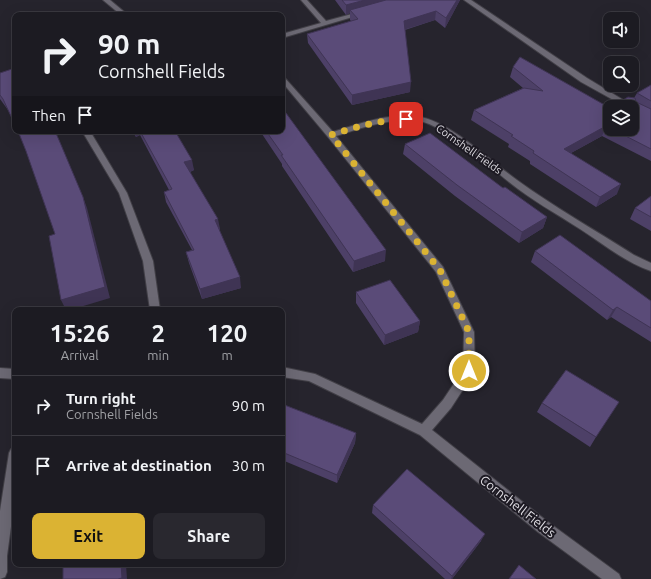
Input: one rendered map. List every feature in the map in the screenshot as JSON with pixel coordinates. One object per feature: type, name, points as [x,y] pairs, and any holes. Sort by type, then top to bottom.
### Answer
[{"type":"street","points":[[106,0],[121,12]]},
{"type":"street","points":[[304,0],[325,24]]},
{"type":"street","points":[[467,0],[584,80],[618,100]]},
{"type":"street","points":[[285,35],[371,11]]},
{"type":"street","points":[[285,81],[331,135],[440,270],[469,332],[469,371],[448,404],[424,431]]},
{"type":"street","name":"Cornshell Fields","points":[[331,135],[356,127],[393,119],[420,118],[437,125],[474,150],[514,182],[631,257],[651,267]]},
{"type":"street","points":[[88,134],[123,192],[148,261],[155,307]]},
{"type":"street","points":[[0,373],[12,374]]},
{"type":"street","name":"Cornshell Fields","points":[[285,373],[311,377],[424,431],[544,527],[614,579]]},
{"type":"street","points":[[0,572],[0,556],[12,474]]},
{"type":"building","points":[[342,0],[365,0],[346,5]]},
{"type":"building","points":[[386,0],[457,0],[446,18],[436,11],[404,21],[411,82],[352,95],[307,34],[358,19],[350,10]]},
{"type":"building","points":[[520,57],[603,104],[603,128],[564,149],[621,184],[600,197],[533,153],[534,151],[511,136],[513,135],[474,110],[524,88],[543,91],[513,67]]},
{"type":"building","points":[[12,69],[12,118],[0,95],[0,73]]},
{"type":"building","points":[[651,85],[651,101],[637,93]]},
{"type":"building","points":[[628,97],[635,98],[636,100],[623,100]]},
{"type":"building","points":[[639,103],[651,109],[651,149],[626,136],[639,136]]},
{"type":"building","points":[[285,112],[386,250],[354,261],[281,155],[283,155],[268,134],[285,134]]},
{"type":"building","points":[[430,133],[503,188],[505,187],[547,217],[522,232],[457,185],[405,144]]},
{"type":"building","points":[[19,134],[56,134],[83,197],[105,287],[61,300],[49,236],[55,234]]},
{"type":"building","points":[[142,134],[177,134],[192,160],[184,162],[218,219],[215,220],[240,277],[200,289],[186,252],[194,250],[164,192],[172,189]]},
{"type":"building","points":[[651,196],[651,217],[635,208]]},
{"type":"building","points":[[560,235],[651,301],[651,328],[617,307],[613,310],[535,251]]},
{"type":"building","points":[[390,280],[420,321],[385,335],[356,292]]},
{"type":"building","points":[[566,370],[619,402],[596,437],[542,403]]},
{"type":"building","points":[[285,405],[356,433],[337,475],[285,453]]},
{"type":"building","points":[[407,469],[485,534],[452,576],[373,505]]},
{"type":"building","points":[[519,565],[536,579],[509,579]]},
{"type":"building","points":[[63,567],[121,567],[122,578],[118,579],[63,579]]},
{"type":"route","points":[[406,119],[393,119],[356,127],[331,135],[440,270],[469,332],[469,371]]}]
